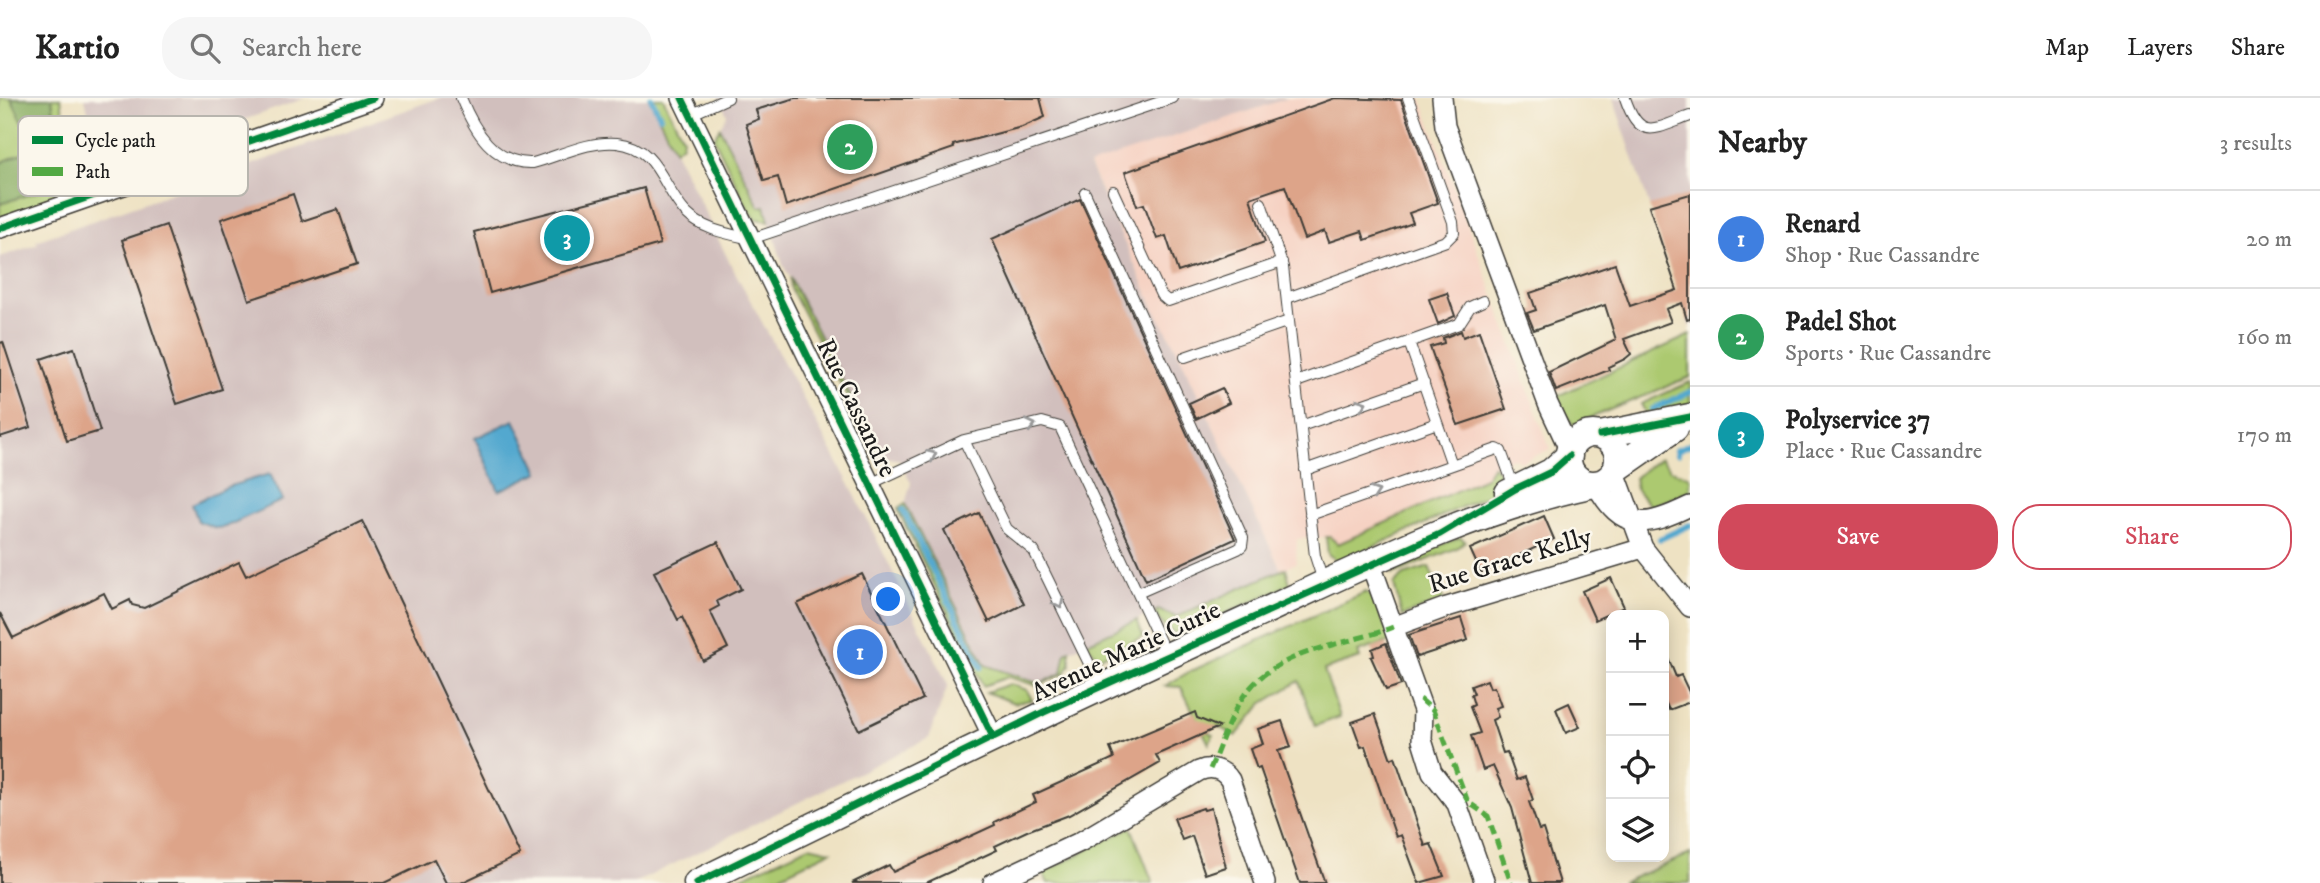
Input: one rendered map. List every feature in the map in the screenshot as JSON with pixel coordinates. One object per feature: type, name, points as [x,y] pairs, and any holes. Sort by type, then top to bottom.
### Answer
[{"type":"main road","name":"Avenue Marie Curie","points":[[1440,534],[1515,489],[1551,472],[1575,442],[1690,418]]},
{"type":"main road","name":"Avenue Marie Curie","points":[[697,883],[1100,686],[1325,585],[1520,501],[1605,477],[1635,453],[1690,418]]},
{"type":"main road","points":[[1610,441],[1617,451],[1605,477],[1577,478],[1570,468],[1575,442],[1610,441]]},
{"type":"street","points":[[248,142],[373,98]]},
{"type":"street","points":[[1442,98],[1445,126],[1575,442]]},
{"type":"street","name":"Rue Cassandre","points":[[686,107],[993,737]]},
{"type":"street","points":[[0,228],[94,196]]},
{"type":"street","points":[[1605,477],[1634,523],[1643,548],[1690,607]]},
{"type":"street","points":[[1634,523],[1654,522],[1690,506]]},
{"type":"street","name":"Rue Grace Kelly","points":[[1393,627],[1447,607],[1643,548]]},
{"type":"street","points":[[1371,565],[1423,710],[1422,740],[1432,772],[1457,804],[1485,883]]},
{"type":"street","points":[[993,883],[1080,842],[1199,771],[1210,769],[1221,771],[1230,780],[1265,883]]},
{"type":"lane","points":[[461,98],[484,142],[505,158],[523,164],[599,144],[629,146],[655,163],[687,214],[714,229],[751,239],[1172,98]]},
{"type":"lane","points":[[686,107],[728,98]]},
{"type":"lane","points":[[1287,298],[1446,241],[1454,233],[1453,222],[1408,98]]},
{"type":"lane","points":[[1625,98],[1632,117],[1642,129],[1650,130],[1690,116]]},
{"type":"lane","points":[[1113,191],[1161,295],[1168,301],[1282,262]]},
{"type":"lane","points":[[1085,193],[1242,538],[1242,546],[1238,549],[1138,593]]},
{"type":"lane","points":[[1261,203],[1282,262],[1315,556],[1325,585]]},
{"type":"lane","points":[[1296,382],[1458,324],[1466,317],[1470,307],[1483,301]]},
{"type":"lane","points":[[1185,357],[1289,321]]},
{"type":"lane","points":[[1409,342],[1452,465]]},
{"type":"lane","points":[[1301,426],[1424,383]]},
{"type":"lane","points":[[870,484],[964,440],[1042,422],[1060,427],[1167,656]]},
{"type":"lane","points":[[1306,470],[1437,423]]},
{"type":"lane","points":[[964,440],[1007,529],[1034,551],[1100,686]]},
{"type":"lane","points":[[1310,515],[1497,449],[1515,489]]},
{"type":"shaded area","points":[[85,98],[306,98],[248,118],[248,116],[89,116]]},
{"type":"shaded area","points":[[439,98],[649,98],[729,261],[852,489],[948,685],[929,738],[635,883],[0,883],[0,257],[38,244],[36,241],[163,196],[248,196],[248,166]]},
{"type":"shaded area","points":[[719,98],[1288,98],[1089,165],[1156,312],[1175,346],[1281,570],[1176,618],[1158,610],[1067,652],[1062,673],[1040,684],[985,665],[905,504],[911,483],[900,460],[881,456],[783,265],[765,206],[759,207],[720,128],[727,115]]},
{"type":"shaded area","points":[[1288,98],[1421,98],[1550,449],[1521,462],[1514,458],[1493,465],[1485,478],[1338,544],[1330,537],[1297,539],[1296,563],[1281,570],[1175,346],[1156,312],[1089,164]]},
{"type":"shaded area","points":[[1613,98],[1690,98],[1690,328],[1682,303]]},
{"type":"green space","points":[[0,98],[11,98],[21,116],[18,116],[18,156],[0,163]]},
{"type":"green space","points":[[11,98],[52,98],[54,116],[20,116]]},
{"type":"green space","points":[[52,98],[61,98],[63,116],[54,116]]},
{"type":"green space","points":[[649,98],[663,98],[683,138],[682,144],[675,150]]},
{"type":"green space","points":[[720,128],[759,207],[765,206],[769,221],[756,219],[749,211],[714,138]]},
{"type":"green space","points":[[18,155],[18,196],[24,196],[0,204],[0,163]]},
{"type":"green space","points":[[23,196],[56,196],[47,202],[0,218],[0,204]]},
{"type":"green space","points":[[790,278],[881,456],[876,458],[860,427],[861,423],[791,289]]},
{"type":"green space","points":[[1690,335],[1690,377],[1573,425],[1555,397]]},
{"type":"green space","points":[[1690,382],[1690,404],[1649,419],[1641,404]]},
{"type":"green space","points":[[1660,458],[1671,470],[1690,477],[1690,491],[1650,506],[1636,489],[1634,478]]},
{"type":"green space","points":[[1493,465],[1499,471],[1501,482],[1493,493],[1344,560],[1335,560],[1328,554],[1326,537],[1338,544],[1485,478]]},
{"type":"green space","points":[[905,504],[985,665],[1040,684],[1062,673],[1066,652],[1070,650],[1070,664],[1065,673],[1038,686],[1008,677],[983,686],[900,514],[898,508]]},
{"type":"green space","points":[[1460,537],[1465,541],[1457,548],[1393,574],[1397,568],[1413,558]]},
{"type":"green space","points":[[1429,567],[1444,601],[1402,616],[1394,584],[1404,575]]},
{"type":"green space","points":[[1286,568],[1290,584],[1186,632],[1171,631],[1163,625],[1155,612],[1158,610],[1176,617]]},
{"type":"green space","points":[[1366,592],[1375,600],[1391,641],[1358,652],[1360,658],[1324,670],[1340,717],[1315,726],[1299,681],[1262,704],[1236,736],[1217,726],[1208,732],[1213,735],[1209,744],[1181,687],[1165,686],[1189,672]]},
{"type":"green space","points":[[1137,620],[1143,637],[1098,658],[1087,643]]},
{"type":"green space","points":[[1010,684],[1027,690],[1032,700],[1014,703],[986,692]]},
{"type":"green space","points":[[1131,827],[1153,883],[1048,883],[1043,873]]},
{"type":"green space","points":[[809,846],[831,851],[765,883],[729,883]]},
{"type":"green space","points":[[1690,854],[1690,883],[1621,883]]},
{"type":"water","points":[[514,420],[539,472],[499,491],[475,438]]},
{"type":"water","points":[[270,474],[283,500],[225,527],[216,528],[198,521],[192,504],[227,487]]},
{"type":"building","points":[[795,98],[1040,98],[1045,117],[1022,127],[953,145],[954,148],[786,206],[778,177],[764,181],[746,124],[759,119],[756,110]]},
{"type":"building","points":[[1335,98],[1401,100],[1438,203],[1409,213],[1413,223],[1365,240],[1362,231],[1329,242],[1325,231],[1304,239],[1285,186],[1250,198],[1265,242],[1178,272],[1166,236],[1157,239],[1144,204],[1137,206],[1125,172]]},
{"type":"building","points":[[644,188],[660,244],[490,293],[474,232]]},
{"type":"building","points":[[293,194],[302,221],[338,209],[357,264],[249,300],[221,219]]},
{"type":"building","points":[[1690,194],[1690,319],[1687,320],[1682,303],[1666,309],[1671,322],[1624,339],[1631,354],[1625,359],[1608,367],[1609,370],[1556,391],[1549,372],[1616,340],[1605,305],[1534,330],[1527,313],[1536,310],[1530,293],[1615,264],[1630,306],[1677,290],[1649,206]]},
{"type":"building","points":[[1080,199],[1235,539],[1146,580],[992,239]]},
{"type":"building","points":[[166,225],[222,389],[177,404],[122,240]]},
{"type":"building","points":[[1447,293],[1455,316],[1438,324],[1429,299]]},
{"type":"building","points":[[1461,331],[1463,337],[1479,331],[1506,409],[1458,425],[1430,347],[1444,343],[1443,338]]},
{"type":"building","points":[[3,342],[31,427],[0,437],[0,343]]},
{"type":"building","points":[[74,348],[100,431],[67,441],[41,359]]},
{"type":"building","points":[[1222,388],[1229,403],[1196,419],[1189,403]]},
{"type":"building","points":[[979,513],[1024,604],[989,622],[944,530]]},
{"type":"building","points":[[1544,516],[1554,539],[1481,573],[1470,549]]},
{"type":"building","points":[[362,521],[520,855],[461,883],[446,883],[434,859],[384,883],[0,883],[0,613],[13,638],[104,593],[112,609],[130,600],[132,605],[144,608],[239,562],[246,576]]},
{"type":"building","points":[[718,542],[741,589],[717,601],[719,606],[710,611],[728,648],[703,661],[682,617],[678,620],[654,572]]},
{"type":"building","points":[[862,574],[923,699],[859,730],[797,604]]},
{"type":"building","points":[[1611,578],[1624,607],[1606,610],[1606,615],[1595,620],[1582,591]]},
{"type":"building","points":[[1461,618],[1468,640],[1417,657],[1409,635]]},
{"type":"building","points":[[1386,643],[1401,685],[1386,690],[1371,657],[1374,656],[1372,649]]},
{"type":"building","points":[[1669,660],[1676,677],[1681,675],[1690,694],[1690,702],[1669,710]]},
{"type":"building","points":[[1487,680],[1490,688],[1494,687],[1501,706],[1495,708],[1498,717],[1492,720],[1503,753],[1507,752],[1517,780],[1525,777],[1533,800],[1529,802],[1539,830],[1543,829],[1560,883],[1532,883],[1512,808],[1493,766],[1483,770],[1471,736],[1480,733],[1470,707],[1474,705],[1471,686]]},
{"type":"building","points":[[1569,703],[1580,727],[1566,733],[1556,709]]},
{"type":"building","points":[[1195,712],[1197,718],[1219,727],[1156,755],[1160,763],[1069,815],[995,846],[997,850],[926,883],[852,883],[889,865],[893,872],[995,825],[994,822],[1036,802],[1033,795],[1114,758],[1110,748]]},
{"type":"building","points":[[1375,714],[1391,759],[1395,757],[1425,846],[1431,844],[1444,876],[1419,883],[1401,835],[1396,837],[1365,746],[1361,747],[1352,722]]},
{"type":"building","points":[[1282,721],[1291,747],[1278,751],[1325,883],[1300,883],[1260,768],[1257,769],[1250,749],[1263,744],[1258,729]]},
{"type":"building","points":[[1211,808],[1226,867],[1205,874],[1192,836],[1182,840],[1174,818]]},
{"type":"waterway","points":[[651,98],[660,116]]},
{"type":"waterway","points":[[1653,409],[1690,392]]},
{"type":"waterway","points":[[1677,454],[1677,450],[1690,444]]},
{"type":"waterway","points":[[903,510],[981,667]]},
{"type":"waterway","points":[[1660,539],[1690,525]]},
{"type":"marked path","points":[[1210,769],[1238,705],[1265,674],[1281,664],[1318,649],[1393,627]]},
{"type":"marked path","points":[[1420,699],[1433,710],[1468,802],[1488,816],[1511,883]]},
{"type":"cycle path","points":[[248,142],[373,98]]},
{"type":"cycle path","points":[[682,98],[993,737]]},
{"type":"cycle path","points":[[0,228],[92,196]]},
{"type":"cycle path","points":[[1600,435],[1690,417]]},
{"type":"cycle path","points":[[697,883],[1044,712],[1440,534],[1515,489],[1551,472],[1569,456]]},
{"type":"place","name":"Padel Shot","points":[[850,147]]},
{"type":"place","name":"Polyservice 37","points":[[567,238]]},
{"type":"place","name":"Renard","points":[[860,652]]}]
